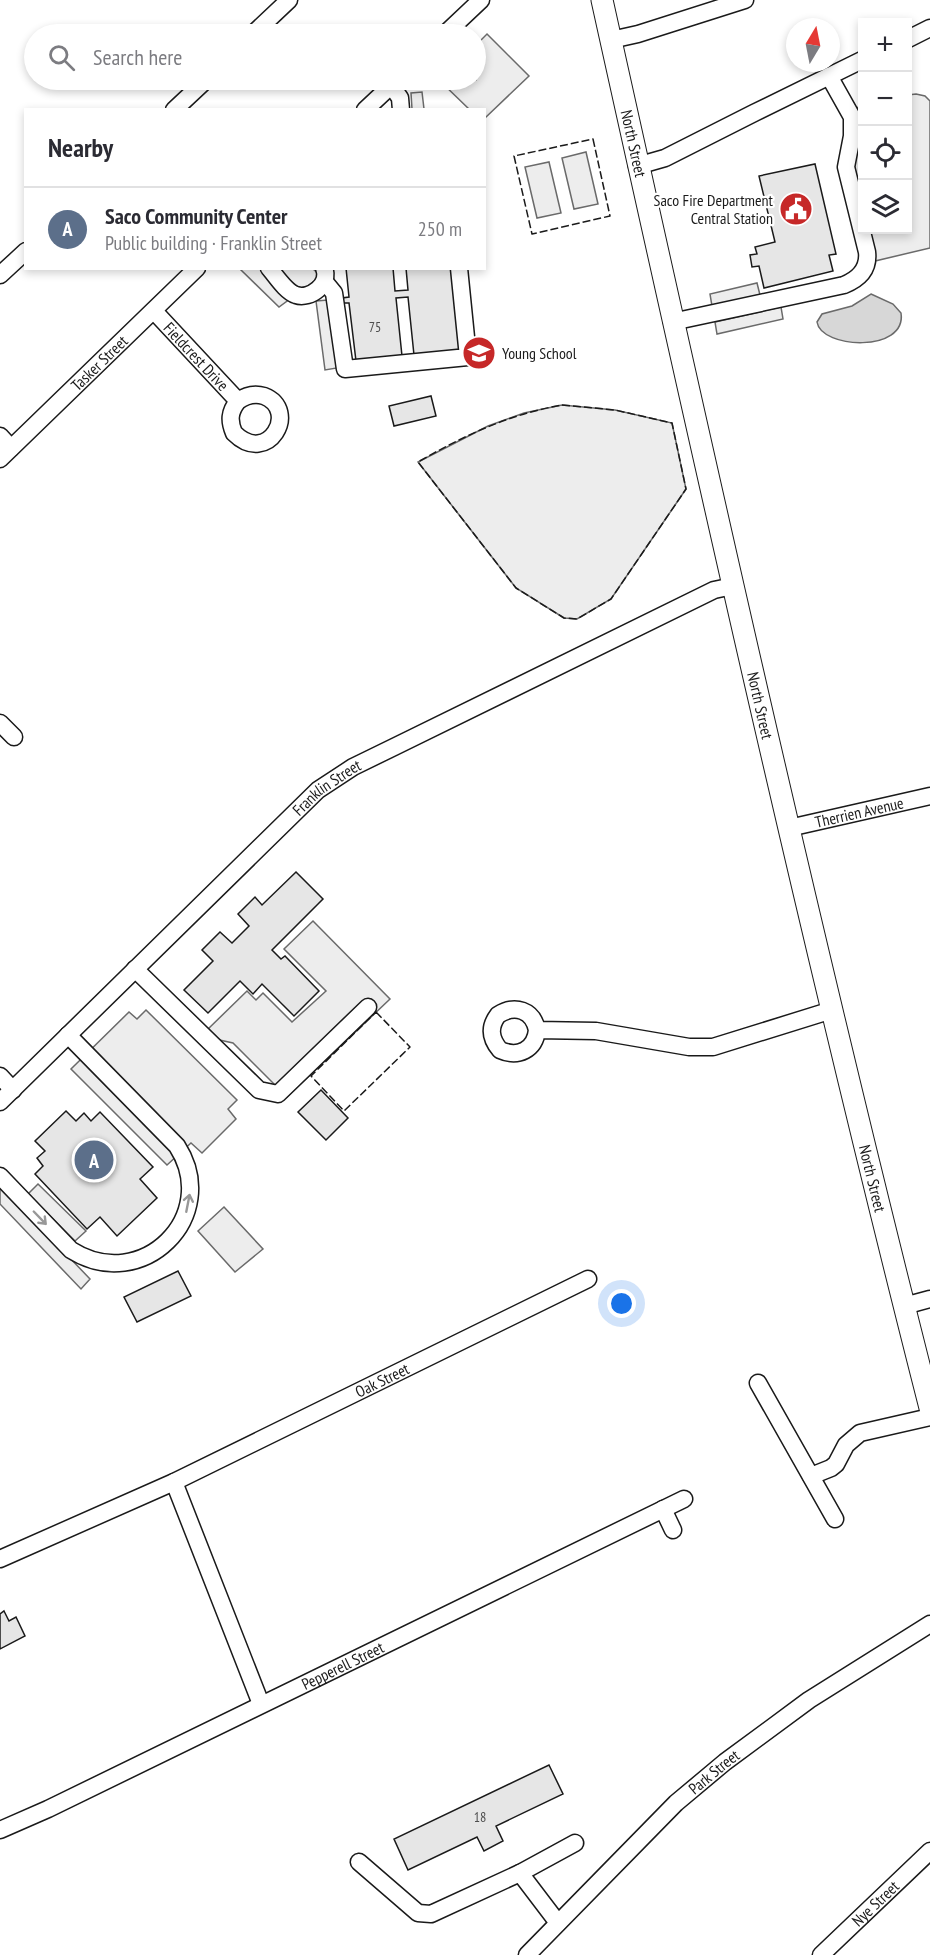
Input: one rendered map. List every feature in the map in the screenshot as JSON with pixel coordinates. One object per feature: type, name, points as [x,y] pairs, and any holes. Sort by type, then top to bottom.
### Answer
[{"type":"main road","name":"North Street","points":[[602,0],[672,322],[789,828],[930,1408]]},
{"type":"street","points":[[264,24],[289,0]]},
{"type":"street","points":[[456,24],[481,0]]},
{"type":"street","points":[[611,40],[638,34],[744,0]]},
{"type":"street","points":[[912,37],[930,28]]},
{"type":"street","points":[[637,166],[665,158],[858,62]]},
{"type":"street","points":[[672,322],[844,285],[855,279],[865,269],[868,261],[867,252],[846,167],[852,136],[852,117],[829,76]]},
{"type":"street","points":[[176,108],[195,90]]},
{"type":"street","points":[[367,108],[386,90]]},
{"type":"street","points":[[397,90],[401,108]]},
{"type":"street","points":[[0,275],[24,253]]},
{"type":"street","name":"Tasker Street","points":[[4,447],[195,270]]},
{"type":"street","points":[[270,270],[297,296],[311,293],[324,275],[334,293],[345,369],[468,357],[459,270]]},
{"type":"street","name":"Fieldcrest Drive","points":[[154,310],[237,402]]},
{"type":"street","name":"Franklin Street","points":[[0,1102],[318,790],[353,767],[414,736],[714,590],[733,586]]},
{"type":"street","points":[[0,723],[14,737]]},
{"type":"street","name":"Therrien Avenue","points":[[789,828],[930,796]]},
{"type":"street","points":[[135,969],[259,1090],[278,1094],[368,1007]]},
{"type":"street","points":[[537,1030],[596,1031],[689,1047],[713,1047],[832,1010]]},
{"type":"street","points":[[0,1176],[72,1251],[101,1263],[126,1263],[151,1255],[170,1241],[184,1217],[190,1185],[187,1165],[181,1152],[68,1035]]},
{"type":"street","points":[[0,1076],[13,1090]]},
{"type":"street","name":"Oak Street","points":[[0,1559],[174,1482],[588,1279]]},
{"type":"street","points":[[904,1306],[930,1299]]},
{"type":"street","points":[[758,1383],[835,1519]]},
{"type":"street","points":[[811,1476],[836,1464],[846,1445],[860,1433],[930,1417]]},
{"type":"street","points":[[174,1482],[261,1704]]},
{"type":"street","name":"Pepperell Street","points":[[0,1830],[48,1809],[684,1499]]},
{"type":"street","points":[[663,1509],[673,1530]]},
{"type":"street","name":"Park Street","points":[[526,1955],[676,1803],[725,1762],[809,1700],[930,1624]]},
{"type":"street","points":[[359,1862],[418,1913],[431,1914],[520,1873],[575,1844]]},
{"type":"street","name":"Nye Street","points":[[821,1955],[930,1851]]},
{"type":"street","points":[[520,1873],[558,1923]]},
{"type":"shaded area","points":[[486,35],[529,76],[486,117],[486,108],[468,108],[449,90],[486,90]]},
{"type":"shaded area","points":[[422,92],[424,108],[412,108],[411,93]]},
{"type":"shaded area","points":[[912,94],[925,96],[930,101],[930,248],[875,261],[870,234],[912,234]]},
{"type":"shaded area","points":[[858,107],[858,183],[843,112]]},
{"type":"shaded area","points":[[586,152],[598,204],[574,209],[562,158]]},
{"type":"shaded area","points":[[549,162],[561,213],[537,218],[525,167]]},
{"type":"shaded area","points":[[241,270],[314,270],[321,276],[279,307]]},
{"type":"shaded area","points":[[757,283],[760,295],[712,306],[710,294]]},
{"type":"shaded area","points":[[871,294],[893,304],[901,313],[899,326],[891,335],[878,341],[863,343],[833,338],[822,331],[817,322],[822,314],[852,306]]},
{"type":"shaded area","points":[[328,300],[337,368],[325,370],[316,301]]},
{"type":"shaded area","points":[[781,307],[783,319],[717,334],[715,322]]},
{"type":"shaded area","points":[[562,405],[615,410],[672,423],[686,489],[611,599],[577,619],[564,618],[516,588],[418,462],[488,426],[524,413]]},
{"type":"shaded area","points":[[313,921],[390,999],[287,1097],[233,1043],[215,1039],[207,1030],[247,991],[256,1000],[263,993],[292,1022],[326,991],[284,949]]},
{"type":"shaded area","points":[[146,1010],[237,1100],[228,1109],[236,1119],[202,1153],[191,1143],[167,1165],[71,1069],[129,1012],[137,1019]]},
{"type":"shaded area","points":[[38,1184],[86,1231],[75,1241],[28,1194]]},
{"type":"shaded area","points":[[0,1185],[90,1279],[81,1289],[0,1204]]},
{"type":"shaded area","points":[[224,1207],[263,1249],[235,1272],[198,1231]]},
{"type":"building","name":"Saco Fire Department Central Station","points":[[815,164],[836,254],[829,255],[833,271],[764,288],[759,266],[752,267],[750,255],[757,254],[755,247],[775,242],[759,176]]},
{"type":"building","points":[[346,270],[393,270],[395,291],[408,290],[406,270],[452,270],[460,350],[414,355],[408,297],[396,298],[402,356],[356,361],[349,303],[343,303],[342,298],[349,297]]},
{"type":"building","points":[[431,396],[436,416],[394,426],[389,406]]},
{"type":"building","points":[[296,872],[323,899],[272,950],[281,959],[285,956],[319,991],[294,1016],[262,984],[253,994],[240,981],[208,1013],[184,990],[213,961],[202,950],[220,932],[232,943],[249,926],[238,914],[255,897],[262,905]]},
{"type":"building","points":[[321,1090],[348,1118],[326,1140],[298,1112]]},
{"type":"building","points":[[66,1111],[76,1121],[84,1113],[91,1121],[100,1112],[153,1167],[140,1179],[157,1198],[117,1236],[100,1217],[87,1229],[35,1174],[43,1166],[37,1158],[45,1151],[35,1141]]},
{"type":"building","points":[[178,1271],[191,1296],[137,1322],[124,1297]]},
{"type":"building","points":[[4,1611],[9,1621],[16,1617],[25,1636],[0,1649],[0,1614]]},
{"type":"building","points":[[549,1765],[563,1794],[496,1826],[503,1841],[484,1851],[477,1837],[408,1870],[394,1839]]},
{"type":"fence","points":[[593,139],[610,216],[532,234],[514,156],[593,139]]},
{"type":"fence","points":[[562,405],[615,410],[672,423],[686,489],[611,599],[577,619],[564,618],[516,588],[418,462],[487,427],[524,414],[562,405]]},
{"type":"fence","points":[[376,1012],[410,1047],[344,1111],[311,1076],[376,1012]]},
{"type":"place","name":"Saco Fire Department Central Station","points":[[796,209]]},
{"type":"place","name":"Young School","points":[[479,353]]},
{"type":"place","name":"Saco Community Center","points":[[94,1160]]}]
